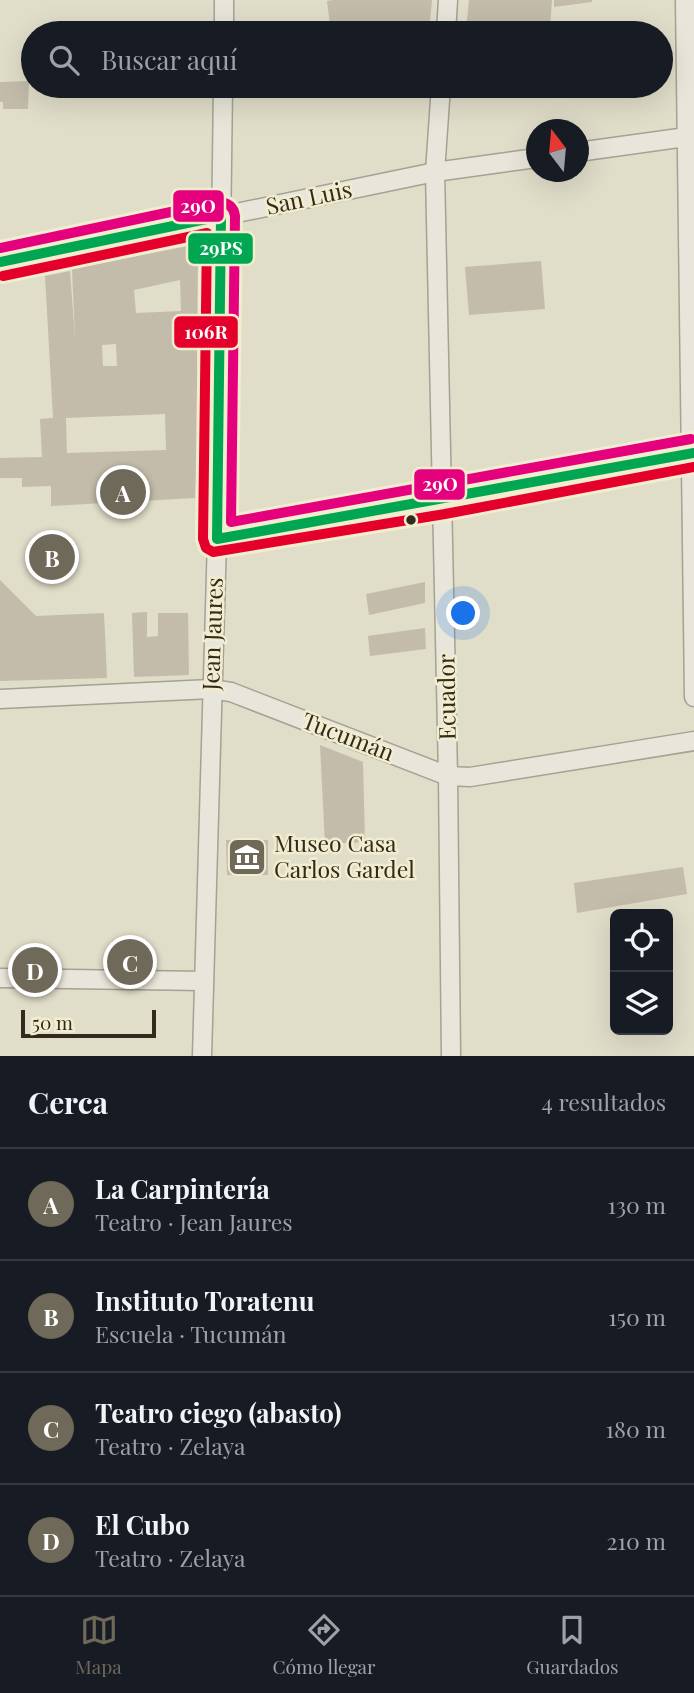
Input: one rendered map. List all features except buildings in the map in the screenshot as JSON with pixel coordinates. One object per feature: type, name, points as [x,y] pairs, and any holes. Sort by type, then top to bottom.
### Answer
[{"type":"street","points":[[224,0],[224,21]]},
{"type":"street","points":[[447,21],[448,0]]},
{"type":"street","points":[[685,0],[691,136],[694,697]]},
{"type":"street","name":"Jean Jaures","points":[[202,1056],[202,981],[217,539],[223,98]]},
{"type":"street","name":"Ecuador","points":[[440,98],[435,172],[451,1056]]},
{"type":"street","points":[[589,151],[691,136]]},
{"type":"street","name":"San Luis","points":[[0,262],[435,172],[526,160]]},
{"type":"street","points":[[217,539],[693,453]]},
{"type":"street","name":"Tucumán","points":[[0,699],[211,689],[231,692],[448,776],[470,777],[694,741]]},
{"type":"street","points":[[0,978],[202,981]]},
{"type":"transit line","name":"29O","points":[[0,248],[218,202],[228,204],[232,208],[235,216],[231,522],[691,439]]},
{"type":"transit line","name":"29PS","points":[[0,262],[221,216],[217,539],[694,453]]},
{"type":"transit line","name":"106R","points":[[3,276],[207,233],[203,539],[206,548],[213,552],[445,514],[694,467]]},
{"type":"place","name":"La Carpintería","points":[[123,492]]},
{"type":"place","name":"Instituto Toratenu","points":[[52,557]]},
{"type":"place","name":"Museo Casa Carlos Gardel","points":[[247,857]]},
{"type":"place","name":"Teatro ciego (abasto)","points":[[130,962]]},
{"type":"place","name":"El Cubo","points":[[35,970]]}]
